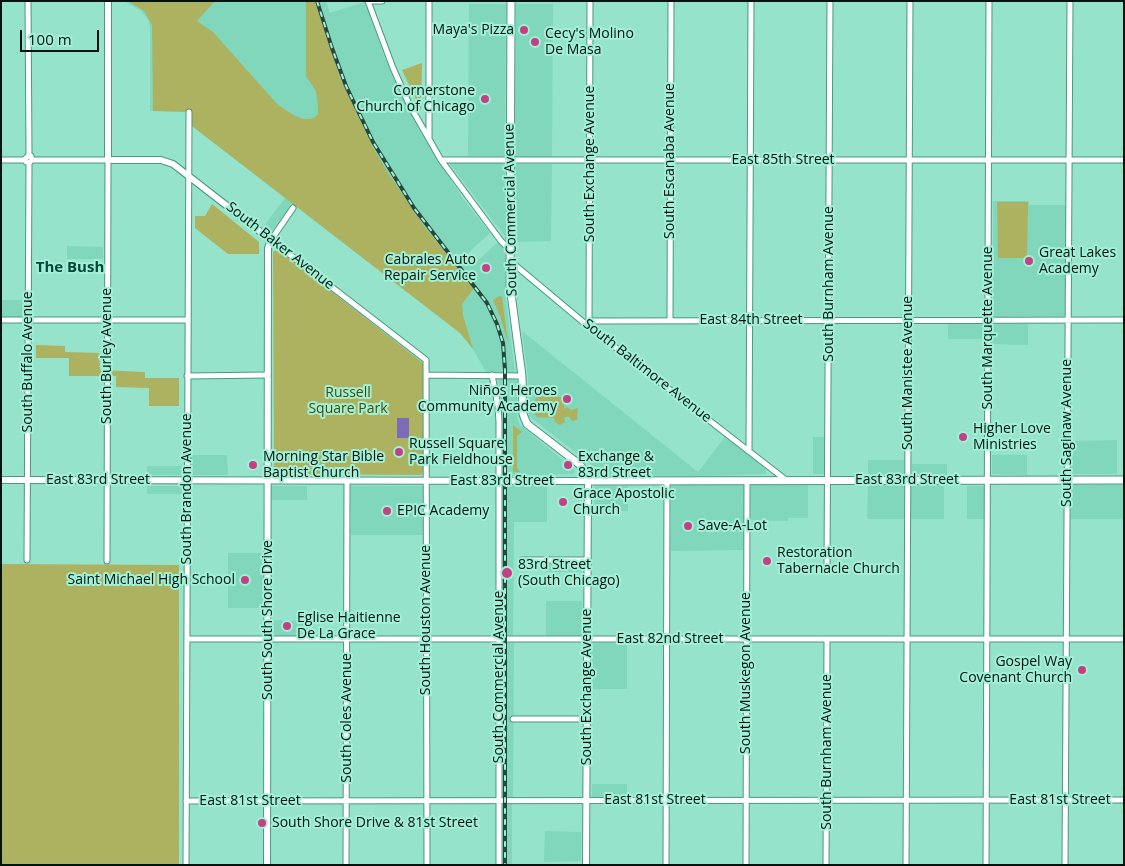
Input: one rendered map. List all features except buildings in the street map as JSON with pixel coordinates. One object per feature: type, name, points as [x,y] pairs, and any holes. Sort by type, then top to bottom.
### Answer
[{"type":"main road","name":"South Commercial Avenue","points":[[511,1],[509,260],[511,296],[522,376],[524,418],[531,428],[579,464],[586,473],[588,481]]},
{"type":"main road","name":"East 83rd Street","points":[[588,481],[1124,480]]},
{"type":"street","name":"South Buffalo Avenue","points":[[27,560],[28,1]]},
{"type":"street","name":"South Burley Avenue","points":[[107,561],[108,1]]},
{"type":"street","points":[[368,1],[392,68],[429,139],[441,160],[509,249]]},
{"type":"street","points":[[372,1],[382,1]]},
{"type":"street","points":[[429,1],[429,139]]},
{"type":"street","name":"South Exchange Avenue","points":[[589,327],[590,1]]},
{"type":"street","name":"South Escanaba Avenue","points":[[670,320],[671,1]]},
{"type":"street","points":[[749,450],[751,1]]},
{"type":"street","name":"South Burnham Avenue","points":[[827,567],[830,1]]},
{"type":"street","name":"South Manistee Avenue","points":[[906,865],[910,1]]},
{"type":"street","name":"South Marquette Avenue","points":[[986,865],[989,1]]},
{"type":"street","name":"South Saginaw Avenue","points":[[1065,865],[1070,1]]},
{"type":"street","name":"South Brandon Avenue","points":[[186,865],[189,112]]},
{"type":"street","points":[[1,160],[108,160]]},
{"type":"street","name":"South Baker Avenue","points":[[108,160],[166,161],[189,174],[426,360],[426,375]]},
{"type":"street","name":"East 85th Street","points":[[441,160],[1124,160]]},
{"type":"street","points":[[271,240],[294,208]]},
{"type":"street","name":"South South Shore Drive","points":[[267,865],[268,248],[271,240]]},
{"type":"street","name":"South Baltimore Avenue","points":[[509,260],[589,327],[787,481]]},
{"type":"street","points":[[1,320],[188,320]]},
{"type":"street","name":"East 84th Street","points":[[589,320],[1124,320]]},
{"type":"street","points":[[187,376],[268,375]]},
{"type":"street","points":[[426,375],[522,376]]},
{"type":"street","name":"South Houston Avenue","points":[[426,375],[427,865]]},
{"type":"street","name":"South Commercial Avenue","points":[[492,375],[499,415],[499,865]]},
{"type":"street","name":"East 83rd Street","points":[[1,480],[588,481]]},
{"type":"street","name":"South Coles Avenue","points":[[346,865],[347,481]]},
{"type":"street","name":"South Exchange Avenue","points":[[586,865],[588,481]]},
{"type":"street","points":[[666,865],[667,481]]},
{"type":"street","name":"South Muskegon Avenue","points":[[746,865],[747,481]]},
{"type":"street","points":[[522,560],[588,560]]},
{"type":"street","name":"East 82nd Street","points":[[186,639],[1124,639]]},
{"type":"street","name":"South Burnham Avenue","points":[[826,865],[827,640]]},
{"type":"street","points":[[513,719],[587,719]]},
{"type":"street","name":"East 81st Street","points":[[186,801],[1124,800]]},
{"type":"shaded area","points":[[124,1],[326,1],[330,13],[365,2],[397,87],[421,133],[464,200],[490,233],[466,255],[474,264],[498,242],[505,251],[505,294],[515,372],[486,372],[473,349],[460,333],[293,204],[270,233],[263,227],[285,198],[192,126],[192,112],[150,111],[149,21],[141,11]]},
{"type":"shaded area","points":[[469,4],[506,4],[505,156],[468,156]]},
{"type":"shaded area","points":[[516,4],[553,4],[552,157],[515,157]]},
{"type":"shaded area","points":[[449,163],[505,163],[505,236]]},
{"type":"shaded area","points":[[515,164],[552,164],[551,241],[514,242]]},
{"type":"shaded area","name":"Great Lakes Academy","points":[[993,201],[1029,201],[1029,205],[1066,205],[1065,316],[993,317]]},
{"type":"shaded area","points":[[67,246],[103,247],[103,259],[67,259]]},
{"type":"shaded area","points":[[1,300],[25,300],[25,317],[1,317]]},
{"type":"shaded area","points":[[985,323],[985,339],[948,339],[948,324]]},
{"type":"shaded area","points":[[993,323],[1028,324],[1028,345],[992,344]]},
{"type":"shaded area","name":"Niños Heroes Community Academy","points":[[522,331],[698,472],[725,437],[765,468],[766,474],[702,476],[597,475],[593,466],[529,416],[528,377]]},
{"type":"shaded area","points":[[501,378],[517,381],[517,418],[520,425],[573,468],[575,472],[573,474],[501,475],[503,418],[498,380]]},
{"type":"shaded area","points":[[397,418],[409,418],[409,438],[397,438]]},
{"type":"shaded area","points":[[813,437],[824,437],[824,474],[813,474]]},
{"type":"shaded area","points":[[1117,440],[1117,474],[1071,474],[1072,441]]},
{"type":"shaded area","points":[[191,455],[227,455],[228,475],[191,475]]},
{"type":"shaded area","points":[[992,455],[1027,455],[1027,475],[992,474]]},
{"type":"shaded area","points":[[868,460],[904,460],[904,474],[868,474]]},
{"type":"shaded area","points":[[912,464],[947,464],[947,475],[912,474]]},
{"type":"shaded area","points":[[147,466],[184,466],[184,475],[147,475]]},
{"type":"shaded area","points":[[501,485],[547,485],[547,522],[514,522],[513,637],[501,637]]},
{"type":"shaded area","points":[[671,485],[744,485],[744,550],[671,551]]},
{"type":"shaded area","points":[[751,485],[808,485],[808,518],[788,518],[788,521],[751,520]]},
{"type":"shaded area","points":[[868,485],[905,485],[904,519],[867,519]]},
{"type":"shaded area","points":[[911,485],[944,485],[944,519],[911,519]]},
{"type":"shaded area","points":[[1071,485],[1124,485],[1124,519],[1071,519]]},
{"type":"shaded area","points":[[147,486],[182,486],[182,494],[147,494]]},
{"type":"shaded area","points":[[271,486],[307,486],[307,500],[271,500]]},
{"type":"shaded area","name":"EPIC Academy","points":[[351,486],[424,486],[424,535],[351,535]]},
{"type":"shaded area","points":[[594,486],[628,486],[628,511],[594,511]]},
{"type":"shaded area","points":[[967,486],[984,486],[984,519],[967,519]]},
{"type":"shaded area","name":"Saint Michael High School","points":[[228,553],[263,553],[263,608],[228,608]]},
{"type":"shaded area","points":[[546,560],[582,560],[582,572],[546,572]]},
{"type":"shaded area","points":[[546,601],[582,601],[582,637],[546,637]]},
{"type":"shaded area","points":[[271,620],[308,621],[308,637],[271,637]]},
{"type":"shaded area","points":[[501,643],[514,643],[513,797],[501,797]]},
{"type":"shaded area","points":[[592,643],[627,643],[627,689],[592,689]]},
{"type":"shaded area","points":[[592,784],[627,784],[627,797],[592,797]]},
{"type":"shaded area","points":[[501,803],[512,803],[512,865],[501,865]]},
{"type":"shaded area","points":[[545,831],[581,832],[581,861],[544,862]]},
{"type":"green space","points":[[128,1],[215,1],[197,21],[213,32],[278,105],[295,116],[310,119],[318,114],[318,107],[316,91],[306,76],[306,1],[315,1],[341,80],[374,149],[424,226],[474,288],[462,304],[463,315],[473,349],[460,333],[192,126],[192,112],[153,111],[152,25],[144,11]]},
{"type":"green space","points":[[422,63],[421,110],[402,70]]},
{"type":"green space","points":[[997,202],[1028,202],[1027,258],[998,258]]},
{"type":"green space","points":[[212,204],[259,242],[259,254],[228,254],[195,228],[195,216],[205,216]]},
{"type":"green space","name":"Russell Square Park","points":[[276,250],[423,363],[423,472],[421,475],[274,474],[273,252]]},
{"type":"green space","points":[[500,296],[502,297],[508,343],[493,300]]},
{"type":"green space","points":[[36,345],[65,346],[65,352],[99,353],[100,370],[145,372],[145,378],[179,378],[179,406],[149,406],[149,388],[116,387],[116,376],[69,376],[69,358],[36,358]]},
{"type":"green space","points":[[537,397],[561,397],[564,400],[564,409],[567,407],[571,410],[578,408],[577,420],[572,421],[569,417],[564,417],[565,422],[560,425],[555,422],[554,418],[537,417],[535,414],[535,399]]},
{"type":"green space","points":[[513,425],[522,432],[517,436],[517,468],[520,472],[513,472]]},
{"type":"green space","points":[[1,564],[179,565],[179,865],[1,865]]},
{"type":"railway","points":[[317,1],[346,86],[373,142],[414,208],[487,303],[503,343],[505,370],[505,865]]},
{"type":"place","name":"Maya's Pizza","points":[[524,30]]},
{"type":"place","name":"Cecy's Molino De Masa","points":[[535,42]]},
{"type":"place","name":"Cornerstone Church of Chicago","points":[[485,99]]},
{"type":"place","name":"Great Lakes Academy","points":[[1029,261]]},
{"type":"place","name":"Cabrales Auto Repair Service","points":[[486,268]]},
{"type":"place","name":"Niños Heroes Community Academy","points":[[567,399]]},
{"type":"place","name":"Higher Love Ministries","points":[[963,437]]},
{"type":"place","name":"Russell Square Park Fieldhouse","points":[[399,452]]},
{"type":"place","name":"Morning Star Bible Baptist Church","points":[[253,465]]},
{"type":"place","name":"Exchange & 83rd Street","points":[[568,465]]},
{"type":"place","name":"Grace Apostolic Church","points":[[563,502]]},
{"type":"place","name":"EPIC Academy","points":[[387,511]]},
{"type":"place","name":"Save-A-Lot","points":[[688,526]]},
{"type":"place","name":"Restoration Tabernacle Church","points":[[767,561]]},
{"type":"place","name":"83rd Street (South Chicago)","points":[[507,573]]},
{"type":"place","name":"Saint Michael High School","points":[[245,580]]},
{"type":"place","name":"Eglise Haitienne De La Grace","points":[[287,626]]},
{"type":"place","name":"Gospel Way Covenant Church","points":[[1082,670]]},
{"type":"place","name":"South Shore Drive & 81st Street","points":[[262,823]]},
{"type":"district","name":"The Bush","points":[[70,268]]}]
